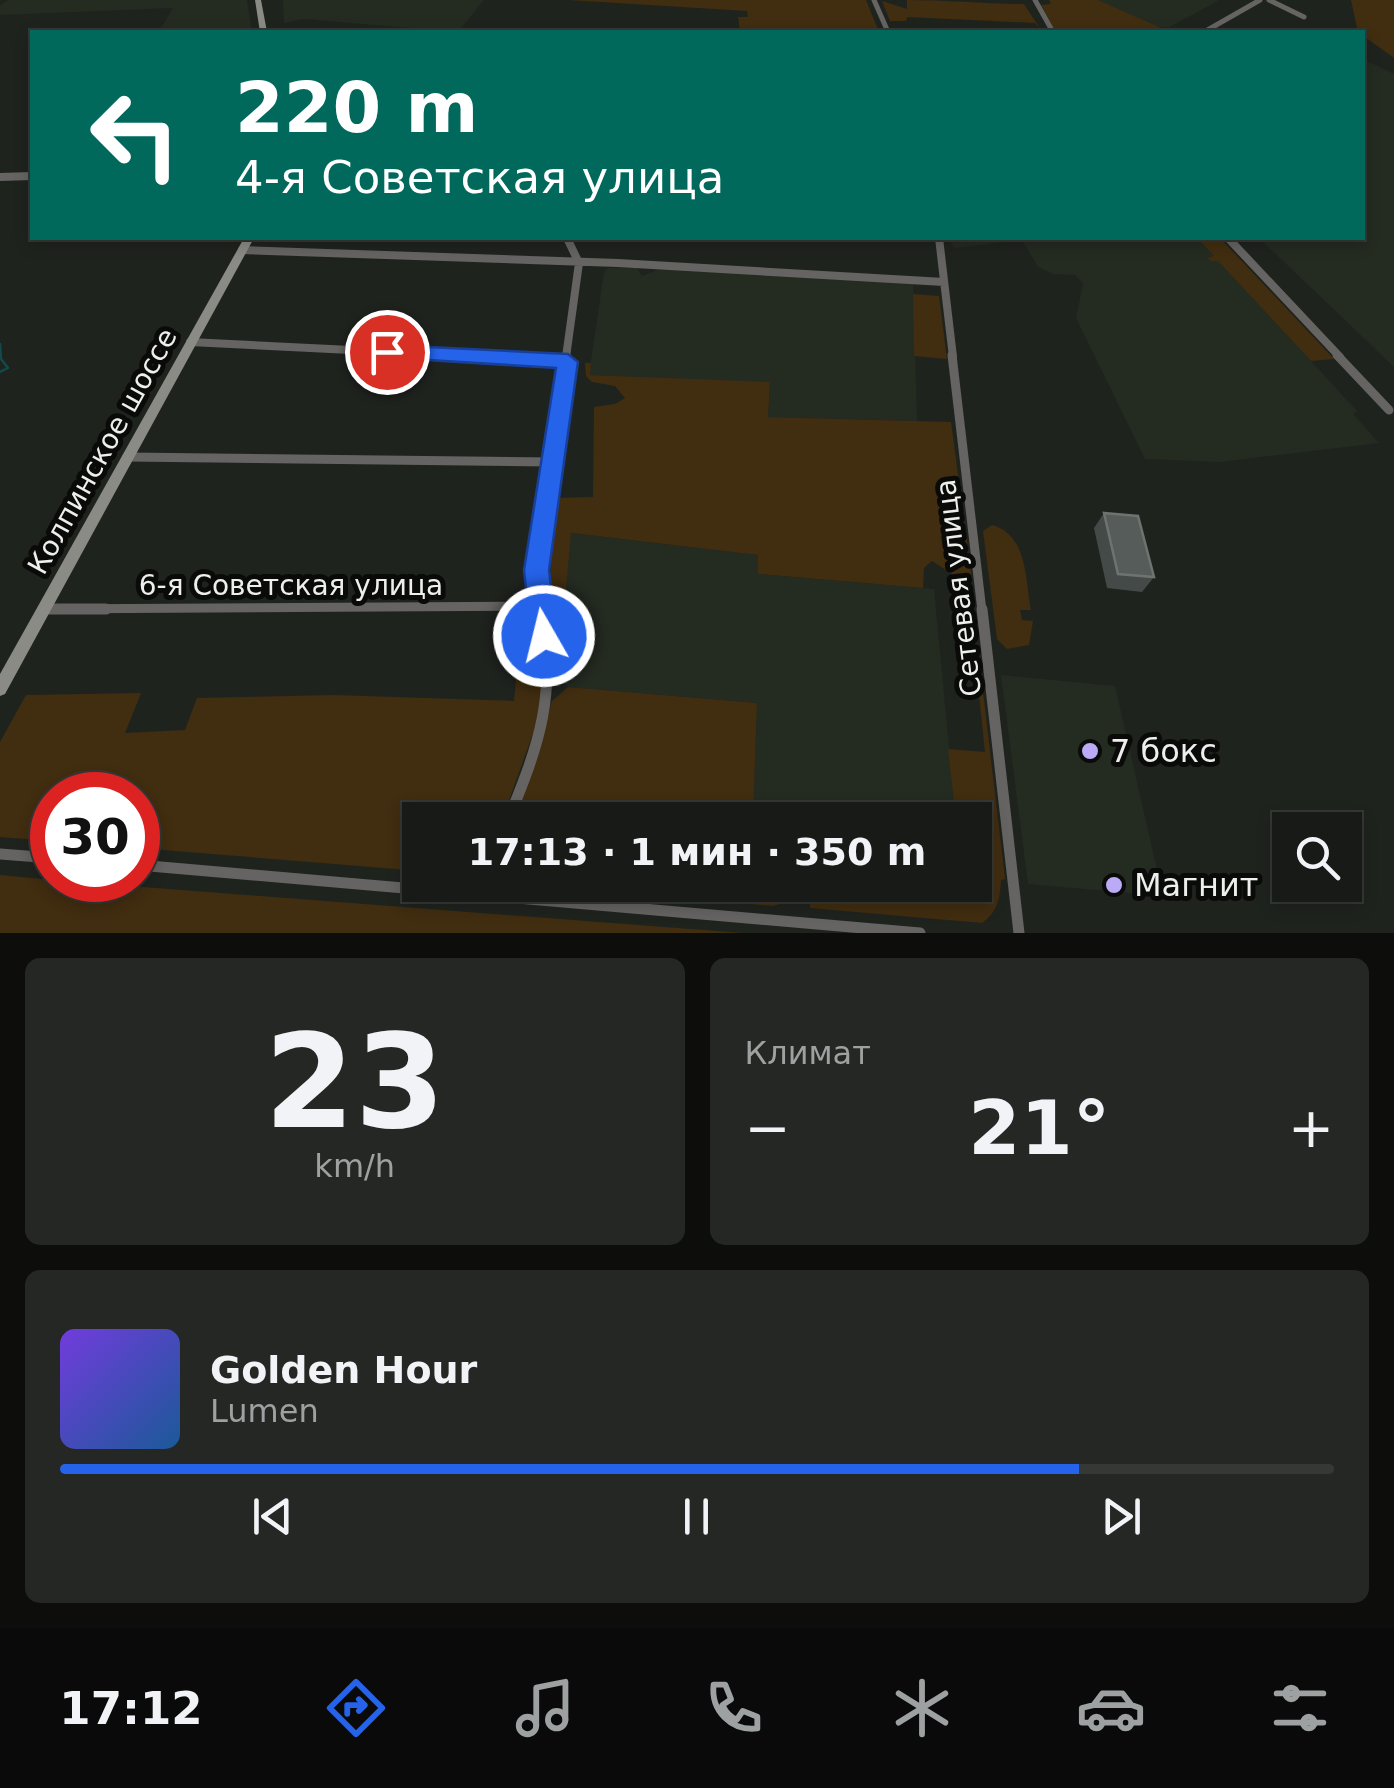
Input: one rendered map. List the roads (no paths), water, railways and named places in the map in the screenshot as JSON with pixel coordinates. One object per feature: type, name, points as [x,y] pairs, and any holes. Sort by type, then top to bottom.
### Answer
[{"type":"main road","points":[[258,0],[264,30]]},
{"type":"main road","name":"Колпинское шоссе","points":[[0,689],[245,244]]},
{"type":"street","points":[[874,0],[887,30]]},
{"type":"street","points":[[1034,0],[1052,30]]},
{"type":"street","points":[[1208,30],[1260,0]]},
{"type":"street","points":[[1269,0],[1304,18]]},
{"type":"street","points":[[0,177],[30,176]]},
{"type":"street","points":[[514,802],[550,691],[536,570],[579,263],[567,240]]},
{"type":"street","name":"Сетевая улица","points":[[939,240],[1019,933]]},
{"type":"street","points":[[1230,240],[1389,410]]},
{"type":"street","points":[[245,244],[944,282]]},
{"type":"street","points":[[190,342],[568,362]]},
{"type":"street","points":[[127,457],[551,462]]},
{"type":"street","name":"6-я Советская улица","points":[[44,608],[538,606]]},
{"type":"street","points":[[0,854],[30,856]]},
{"type":"street","points":[[160,867],[402,884]]},
{"type":"street","points":[[606,902],[920,933]]},
{"type":"waterway","points":[[0,344],[1,359],[8,368],[0,372]]},
{"type":"place","name":"7 бокс","points":[[1090,751]]},
{"type":"place","name":"Магнит","points":[[1114,885]]}]
